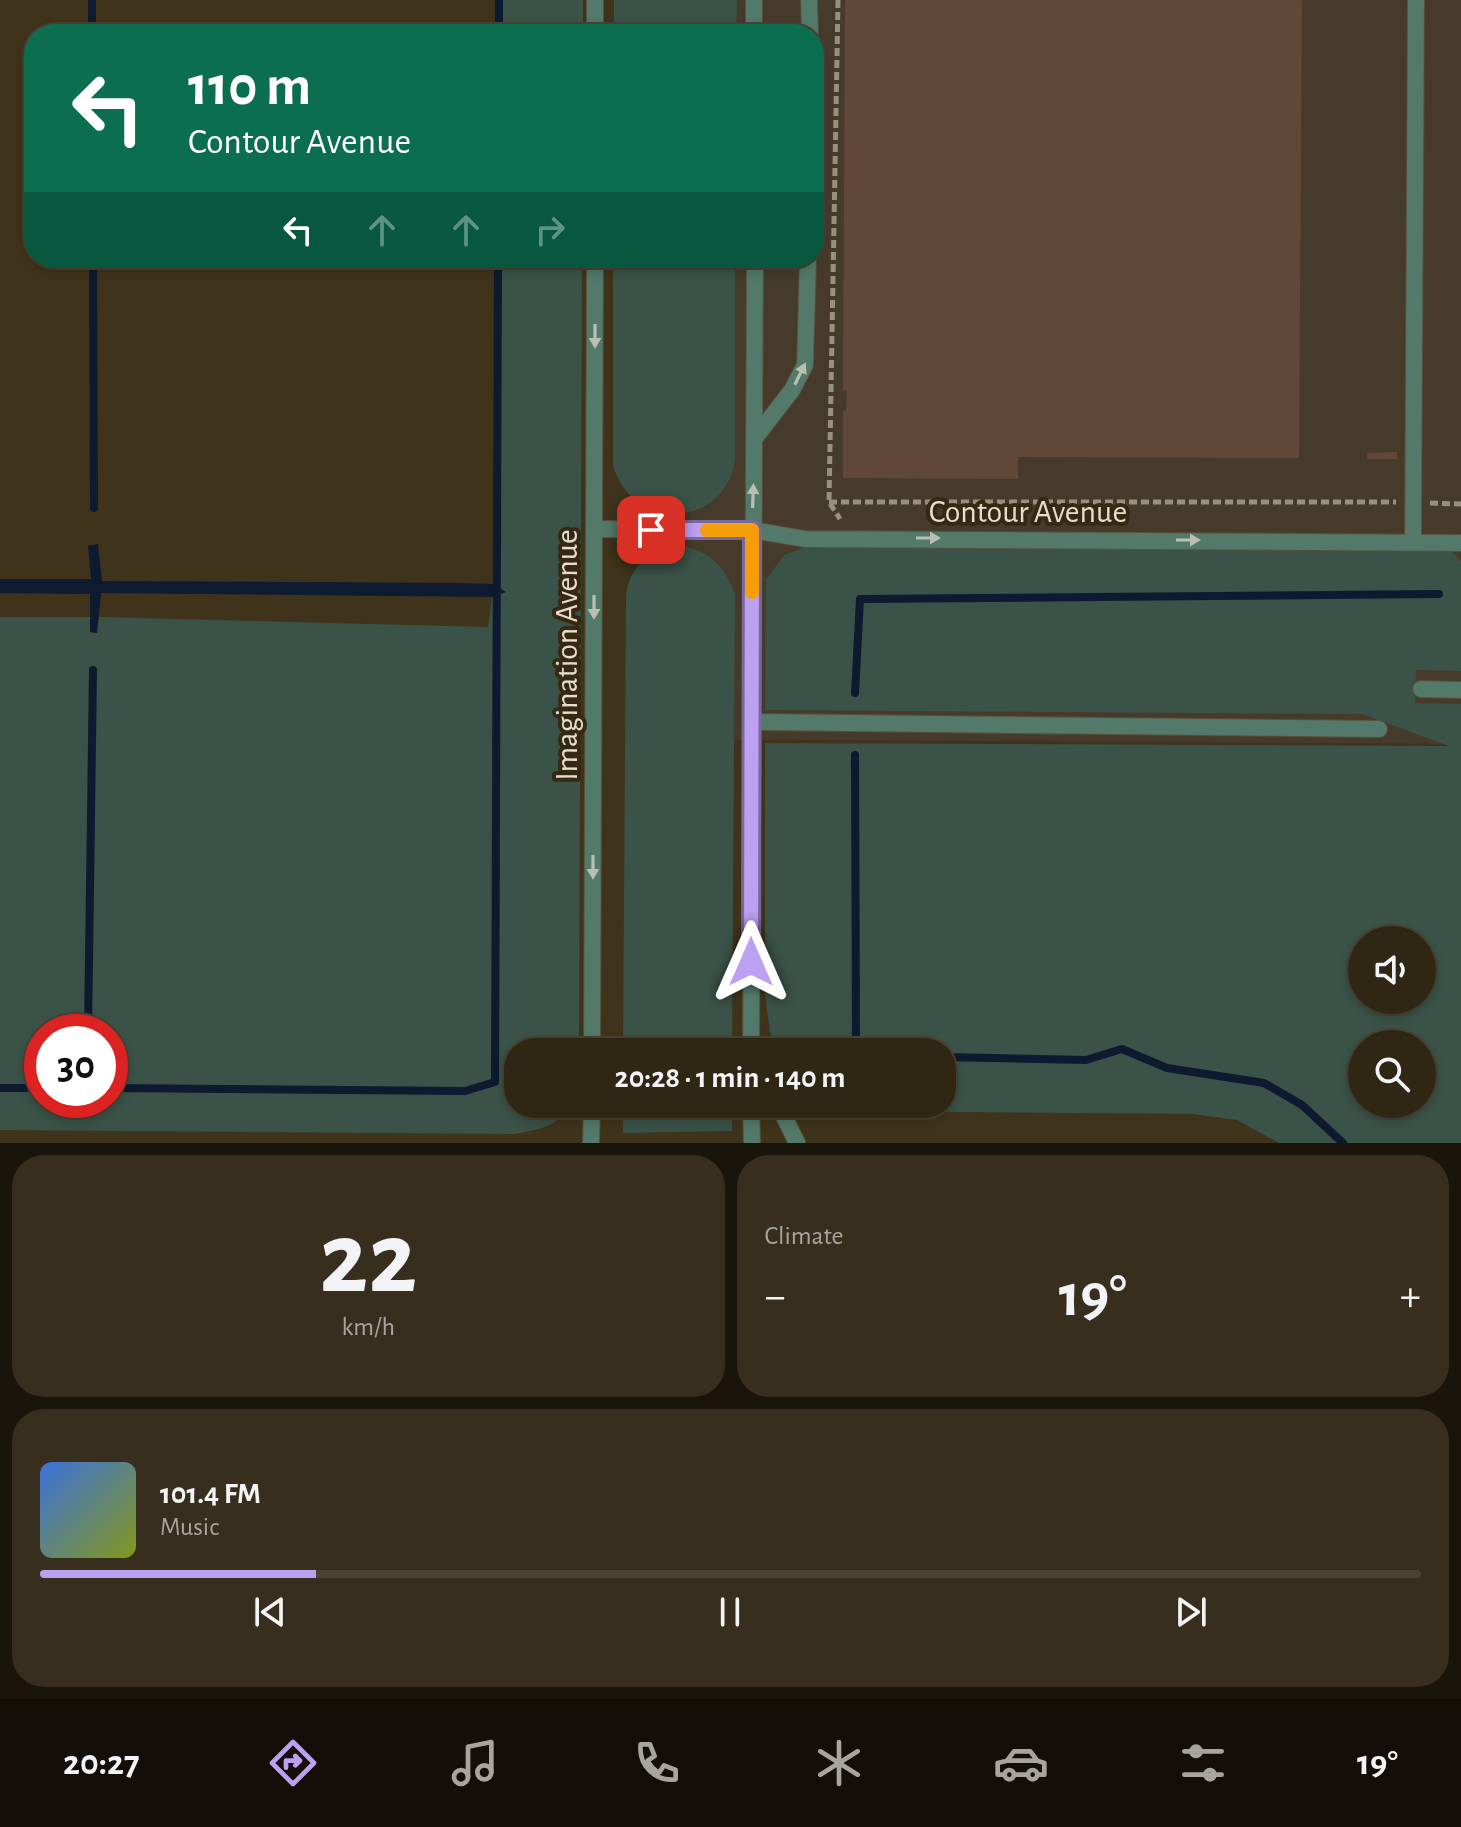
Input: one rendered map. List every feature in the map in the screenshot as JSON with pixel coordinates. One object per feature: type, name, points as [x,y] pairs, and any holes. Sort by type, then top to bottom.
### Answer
[{"type":"street","points":[[595,0],[595,24]]},
{"type":"street","points":[[754,0],[754,24]]},
{"type":"street","points":[[809,0],[810,24]]},
{"type":"street","points":[[1413,542],[1416,0]]},
{"type":"street","name":"Imagination Avenue","points":[[592,1038],[595,268]]},
{"type":"street","points":[[751,1038],[755,268]]},
{"type":"street","points":[[755,438],[792,390],[805,365],[808,268]]},
{"type":"street","name":"Contour Avenue","points":[[595,529],[752,530],[805,539],[1461,543]]},
{"type":"street","points":[[1421,689],[1461,690]]},
{"type":"street","points":[[752,722],[1379,729]]},
{"type":"street","points":[[591,1143],[592,1118]]},
{"type":"street","points":[[751,1118],[752,1143]]},
{"type":"street","points":[[785,1118],[797,1143]]},
{"type":"path","points":[[838,0],[829,502],[850,537]]},
{"type":"path","points":[[829,502],[1411,502]]},
{"type":"shaded area","points":[[660,0],[1461,0],[1461,744],[650,739],[656,268],[824,268],[824,24],[659,24]]},
{"type":"green space","points":[[500,0],[583,0],[583,24],[500,24]]},
{"type":"green space","points":[[614,0],[737,0],[736,24],[614,24]]},
{"type":"green space","points":[[497,268],[582,268],[579,1038],[504,1038],[504,1118],[560,1118],[547,1126],[516,1134],[0,1130],[0,617],[90,617],[90,632],[96,633],[99,617],[488,627],[492,597],[505,592],[493,584]]},
{"type":"green space","points":[[613,268],[735,268],[735,459],[728,482],[714,499],[697,510],[677,514],[657,511],[638,502],[623,487],[613,465]]},
{"type":"green space","points":[[675,547],[687,547],[717,564],[735,594],[732,1038],[623,1038],[626,595],[633,573],[646,558]]},
{"type":"green space","points":[[806,547],[1451,551],[1461,561],[1461,671],[1416,670],[1415,703],[1461,704],[1461,1143],[1279,1143],[1237,1120],[1192,1114],[956,1112],[956,1038],[771,1038],[765,996],[765,743],[1449,746],[1362,714],[765,710],[766,580],[784,555]]},
{"type":"green space","points":[[623,1118],[732,1118],[732,1131],[623,1133]]},
{"type":"water","points":[[98,544],[102,581],[457,583],[493,584],[506,592],[492,597],[101,593],[97,633],[90,632],[90,594],[0,593],[0,579],[91,579],[88,546]]},
{"type":"building","points":[[845,0],[1302,0],[1299,458],[1018,457],[1018,479],[843,478],[843,411],[846,410],[847,391],[843,390]]},
{"type":"building","points":[[1397,452],[1397,459],[1367,459],[1367,453]]},
{"type":"waterway","points":[[92,0],[92,24]]},
{"type":"waterway","points":[[499,0],[499,24]]},
{"type":"waterway","points":[[93,268],[94,508]]},
{"type":"waterway","points":[[128,1088],[465,1091],[495,1082],[498,268]]},
{"type":"waterway","points":[[855,693],[860,599],[1439,594]]},
{"type":"waterway","points":[[88,1014],[93,670]]},
{"type":"waterway","points":[[855,755],[856,1038]]},
{"type":"waterway","points":[[956,1057],[1086,1060],[1122,1049],[1167,1068],[1264,1083],[1302,1105],[1343,1143]]},
{"type":"waterway","points":[[0,1088],[24,1088]]},
{"type":"slow traffic","points":[[707,530],[752,530],[752,592]]},
{"type":"route","points":[[651,530],[752,530],[751,962]]}]
